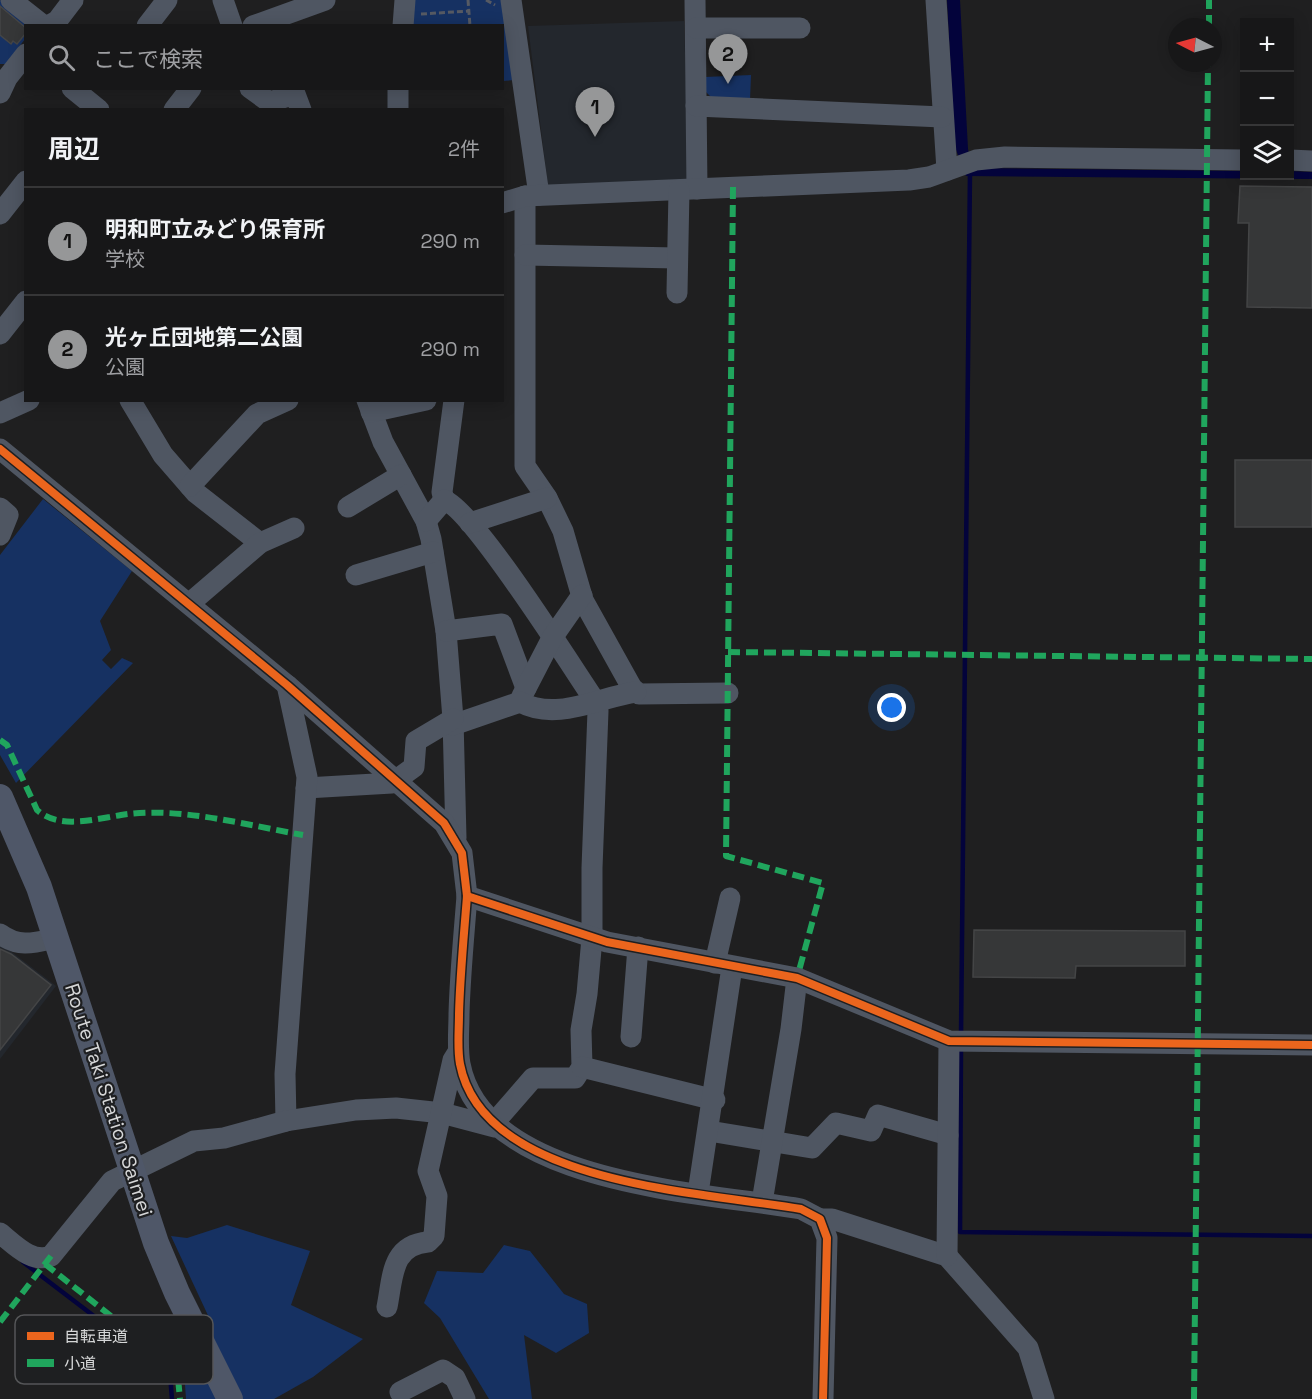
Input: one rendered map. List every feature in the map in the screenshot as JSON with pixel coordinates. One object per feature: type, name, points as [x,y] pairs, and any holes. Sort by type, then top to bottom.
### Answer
[{"type":"main road","name":"Route Taki Station Saimei","points":[[0,797],[35,877],[130,1171],[174,1285],[189,1315]]},
{"type":"main road","name":"Route Taki Station Saimei","points":[[213,1364],[230,1399]]},
{"type":"street","points":[[12,0],[43,24]]},
{"type":"street","points":[[50,24],[57,21],[73,0]]},
{"type":"street","points":[[149,24],[167,0]]},
{"type":"street","points":[[222,0],[231,24]]},
{"type":"street","points":[[259,24],[325,0]]},
{"type":"street","points":[[511,0],[532,196],[525,255],[525,466],[547,498],[562,531],[582,595],[632,688],[639,694],[728,693]]},
{"type":"street","points":[[676,293],[677,258],[688,189],[696,106],[695,0]]},
{"type":"street","points":[[936,0],[942,117],[959,165]]},
{"type":"street","points":[[696,28],[800,28]]},
{"type":"street","points":[[2,81],[24,56]]},
{"type":"street","points":[[176,108],[189,90]]},
{"type":"street","points":[[252,90],[269,107],[276,100],[302,97]]},
{"type":"street","points":[[398,90],[398,108]]},
{"type":"street","points":[[696,106],[942,117]]},
{"type":"street","points":[[504,203],[532,196],[909,180],[929,177],[959,165],[1005,157],[1240,160]]},
{"type":"street","points":[[1294,160],[1312,161]]},
{"type":"street","points":[[0,213],[24,183]]},
{"type":"street","points":[[525,255],[677,258]]},
{"type":"street","points":[[0,334],[24,304]]},
{"type":"street","points":[[0,413],[25,402]]},
{"type":"street","points":[[131,402],[163,455],[190,486],[260,543]]},
{"type":"street","points":[[190,486],[258,414],[284,402]]},
{"type":"street","points":[[407,402],[369,406],[383,442],[426,522],[446,631],[453,722],[456,838],[467,873],[458,1052],[469,1092],[480,1110],[495,1126],[527,1148],[559,1162],[643,1184],[801,1209],[820,1219],[832,1220],[947,1256],[1028,1348],[1044,1399]]},
{"type":"street","points":[[444,500],[442,492],[454,402]]},
{"type":"street","points":[[0,449],[287,685],[397,780],[444,823],[456,838]]},
{"type":"street","points":[[348,507],[401,475]]},
{"type":"street","points":[[470,523],[547,498]]},
{"type":"street","points":[[426,522],[444,500]]},
{"type":"street","points":[[444,500],[452,503],[484,538],[597,704],[592,938],[581,1029],[582,1067],[575,1078],[533,1078],[495,1126]]},
{"type":"street","points":[[0,508],[8,515],[0,535]]},
{"type":"street","points":[[190,603],[260,543],[294,528]]},
{"type":"street","points":[[356,575],[433,552]]},
{"type":"street","points":[[306,788],[392,783],[414,767],[416,741],[453,722],[523,695],[552,638],[582,595]]},
{"type":"street","points":[[446,631],[502,624],[523,695],[530,708],[580,707],[636,692]]},
{"type":"street","points":[[286,1121],[285,1074],[307,777],[287,685]]},
{"type":"street","points":[[467,896],[592,938],[797,978],[957,1041],[1312,1045]]},
{"type":"street","points":[[699,1193],[715,1100],[730,898]]},
{"type":"street","points":[[0,933],[9,940],[27,945],[56,938]]},
{"type":"street","points":[[631,1037],[638,947]]},
{"type":"street","points":[[762,1202],[797,978]]},
{"type":"street","points":[[947,1256],[948,1135],[957,1041]]},
{"type":"street","points":[[387,1307],[396,1263],[403,1251],[412,1243],[428,1242],[434,1236],[437,1196],[428,1171],[453,1060],[458,1052]]},
{"type":"street","points":[[582,1067],[715,1100]]},
{"type":"street","points":[[0,1233],[36,1258],[51,1256],[104,1188],[130,1171],[194,1142],[224,1138],[286,1121],[356,1110],[396,1108],[442,1113],[495,1126]]},
{"type":"street","points":[[709,1131],[812,1148],[836,1123],[871,1131],[878,1115],[948,1135]]},
{"type":"street","points":[[820,1219],[827,1238],[823,1399]]},
{"type":"street","points":[[398,1389],[443,1370],[449,1372],[454,1378],[465,1399]]},
{"type":"path","points":[[468,0],[470,24]]},
{"type":"path","points":[[404,14],[470,11]]},
{"type":"shaded area","points":[[0,0],[31,24],[24,24],[24,40],[6,64],[0,64]]},
{"type":"shaded area","points":[[411,0],[506,0],[516,80],[504,81],[504,24],[408,24]]},
{"type":"shaded area","points":[[947,0],[960,0],[968,149],[972,168],[1240,171],[1240,178],[966,176],[955,147]]},
{"type":"shaded area","points":[[684,21],[689,179],[548,186],[528,26]]},
{"type":"shaded area","points":[[751,75],[750,100],[714,100],[705,91],[705,77]]},
{"type":"shaded area","points":[[1294,171],[1312,172],[1312,179],[1294,179]]},
{"type":"shaded area","points":[[43,499],[132,571],[100,621],[111,650],[102,660],[111,669],[122,658],[133,663],[16,783],[0,755],[0,555]]},
{"type":"shaded area","points":[[0,943],[56,986],[0,1059]]},
{"type":"shaded area","points":[[227,1225],[310,1251],[291,1305],[363,1339],[313,1377],[274,1399],[186,1399],[185,1384],[213,1384],[213,1315],[208,1315],[171,1236],[187,1238]]},
{"type":"shaded area","points":[[504,1245],[530,1251],[564,1294],[587,1304],[589,1333],[556,1353],[524,1335],[532,1399],[489,1399],[440,1318],[424,1303],[437,1271],[483,1273]]},
{"type":"building","points":[[0,6],[24,26],[24,35],[17,44],[13,41],[11,44],[0,35]]},
{"type":"building","points":[[1240,186],[1312,187],[1312,308],[1247,307],[1249,223],[1238,223]]},
{"type":"building","points":[[1235,460],[1312,460],[1312,527],[1235,527]]},
{"type":"building","points":[[974,930],[1185,931],[1185,966],[1076,966],[1075,978],[973,977]]},
{"type":"building","points":[[0,949],[11,954],[51,985],[0,1050]]},
{"type":"waterway","points":[[961,1036],[970,171]]},
{"type":"waterway","points":[[961,1047],[960,1232],[1312,1236]]},
{"type":"waterway","points":[[23,1262],[93,1315]]},
{"type":"waterway","points":[[171,1384],[172,1399]]},
{"type":"marked path","points":[[1209,0],[1209,18]]},
{"type":"marked path","points":[[1194,1399],[1208,72]]},
{"type":"marked path","points":[[733,187],[726,856],[823,883],[797,978]]},
{"type":"marked path","points":[[728,652],[1312,659]]},
{"type":"marked path","points":[[0,740],[7,745],[37,810],[56,820],[78,822],[121,815],[165,813],[212,818],[303,835]]},
{"type":"marked path","points":[[0,1322],[51,1256]]},
{"type":"marked path","points":[[45,1264],[110,1315]]},
{"type":"marked path","points":[[179,1384],[180,1399]]},
{"type":"cycle path","points":[[0,449],[287,685],[444,823],[462,853],[467,896],[458,1046],[460,1064],[477,1104],[509,1135],[552,1159],[603,1176],[657,1188],[801,1209],[820,1219],[827,1238],[823,1399]]},
{"type":"cycle path","points":[[467,896],[607,942],[797,978],[949,1041],[1312,1045]]},
{"type":"place","name":"光ヶ丘団地第二公園","points":[[728,84]]},
{"type":"place","name":"明和町立みどり保育所","points":[[595,137]]}]
